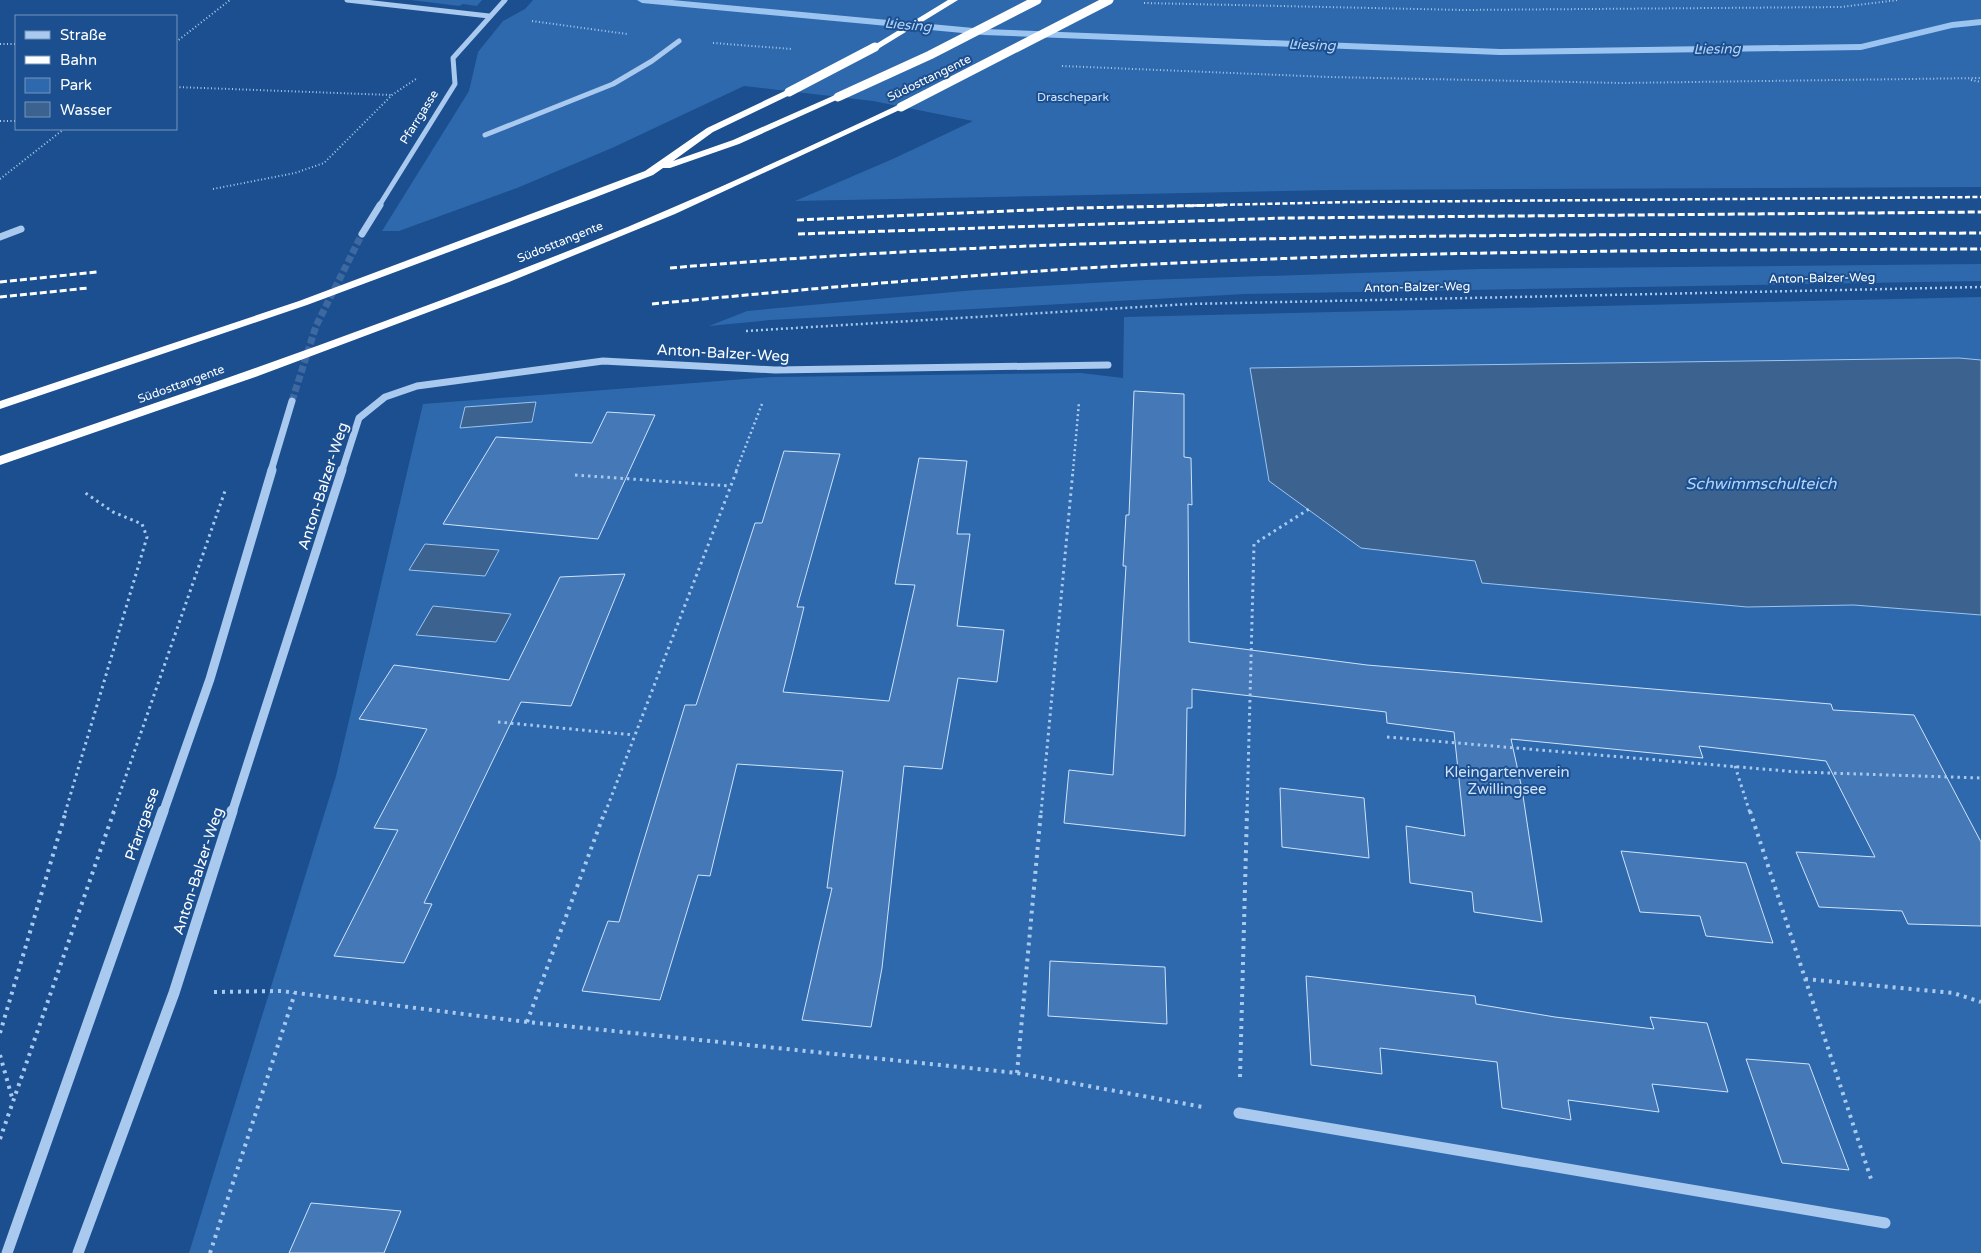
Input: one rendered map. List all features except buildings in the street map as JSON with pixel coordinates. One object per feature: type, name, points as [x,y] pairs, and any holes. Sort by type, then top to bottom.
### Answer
[{"type":"highway","points":[[649,172],[710,130],[789,92],[875,47],[954,0]]},
{"type":"highway","points":[[0,405],[303,303],[461,246],[649,172],[736,142],[930,55],[1037,0]]},
{"type":"highway","name":"Südosttangente","points":[[0,462],[178,401],[525,271],[678,208],[901,107],[1109,0]]},
{"type":"street","points":[[346,0],[489,16]]},
{"type":"street","name":"Pfarrgasse","points":[[362,234],[455,84],[453,58],[505,0]]},
{"type":"street","points":[[485,135],[613,84],[652,61],[679,41]]},
{"type":"street","points":[[0,237],[21,229]]},
{"type":"street","name":"Anton-Balzer-Weg","points":[[78,1253],[174,993],[359,418],[384,397],[417,386],[603,361],[775,370],[1108,366]]},
{"type":"street","name":"Pfarrgasse","points":[[7,1253],[210,678],[292,401]]},
{"type":"street","points":[[1239,1113],[1885,1223]]},
{"type":"path","points":[[178,40],[230,0]]},
{"type":"path","points":[[1138,3],[1462,10],[1841,8],[1898,0]]},
{"type":"path","points":[[489,16],[679,41],[798,49]]},
{"type":"path","points":[[0,44],[15,44]]},
{"type":"path","points":[[1059,65],[1301,76],[1591,82],[1981,78]]},
{"type":"path","points":[[213,190],[295,174],[324,163],[392,95],[423,75]]},
{"type":"path","points":[[1963,79],[1981,82]]},
{"type":"path","points":[[178,87],[392,95]]},
{"type":"path","points":[[0,121],[15,121]]},
{"type":"path","points":[[0,179],[63,130]]},
{"type":"path","name":"Anton-Balzer-Weg","points":[[855,322],[1189,304],[1981,287]]},
{"type":"path","points":[[1017,1073],[1082,366]]},
{"type":"path","points":[[527,1022],[634,736],[775,370]]},
{"type":"path","points":[[575,475],[730,486]]},
{"type":"path","points":[[0,1139],[228,483]]},
{"type":"path","points":[[0,1033],[147,537],[142,524],[113,512],[84,492]]},
{"type":"path","points":[[174,993],[295,993],[527,1022],[1017,1073],[1239,1113],[1254,544],[1309,509]]},
{"type":"path","points":[[498,722],[634,736]]},
{"type":"path","points":[[1388,737],[1798,772],[1981,778]]},
{"type":"path","points":[[1735,766],[1885,1223]]},
{"type":"path","points":[[1805,979],[1953,993],[1981,1002]]},
{"type":"path","points":[[210,1253],[295,993]]},
{"type":"path","points":[[0,1055],[13,1101]]},
{"type":"green space","points":[[411,0],[482,0],[477,6],[463,4],[459,6]]},
{"type":"green space","name":"Draschepark","points":[[533,0],[1981,0],[1981,187],[1332,190],[795,201],[895,158],[973,121],[873,101],[744,86],[612,148],[517,188],[399,231],[382,231],[469,91],[478,52],[503,21],[525,9]]},
{"type":"green space","points":[[1981,264],[1981,281],[1245,294],[771,320],[709,326],[747,311],[975,290],[1145,280],[1481,269]]},
{"type":"green space","name":"Kleingartenverein Zwillingsee","points":[[1981,297],[1981,1253],[189,1253],[336,776],[423,404],[772,377],[1081,373],[1123,378],[1124,317]]},
{"type":"water","name":"Schwimmschulteich","points":[[1959,358],[1981,360],[1981,615],[1854,605],[1747,607],[1482,583],[1475,561],[1361,548],[1269,481],[1250,368]]},
{"type":"water","points":[[536,402],[532,422],[460,428],[465,407]]},
{"type":"water","points":[[425,544],[499,550],[485,576],[409,570]]},
{"type":"water","points":[[433,606],[511,614],[496,642],[416,635]]},
{"type":"waterway","name":"Liesing","points":[[642,0],[984,32],[1500,52],[1861,47],[1952,25],[1981,22]]},
{"type":"tunnel","points":[[292,401],[316,326],[362,234]]},
{"type":"railway","points":[[1170,206],[1352,202],[1981,197]]},
{"type":"railway","points":[[797,220],[1078,208],[1227,205]]},
{"type":"railway","points":[[798,234],[1285,218],[1981,212]]},
{"type":"railway","points":[[670,268],[997,247],[1161,241],[1489,236],[1981,233]]},
{"type":"railway","points":[[652,304],[962,277],[1194,262],[1538,252],[1981,249]]},
{"type":"railway","points":[[0,282],[97,272]]},
{"type":"railway","points":[[0,297],[88,288]]}]
